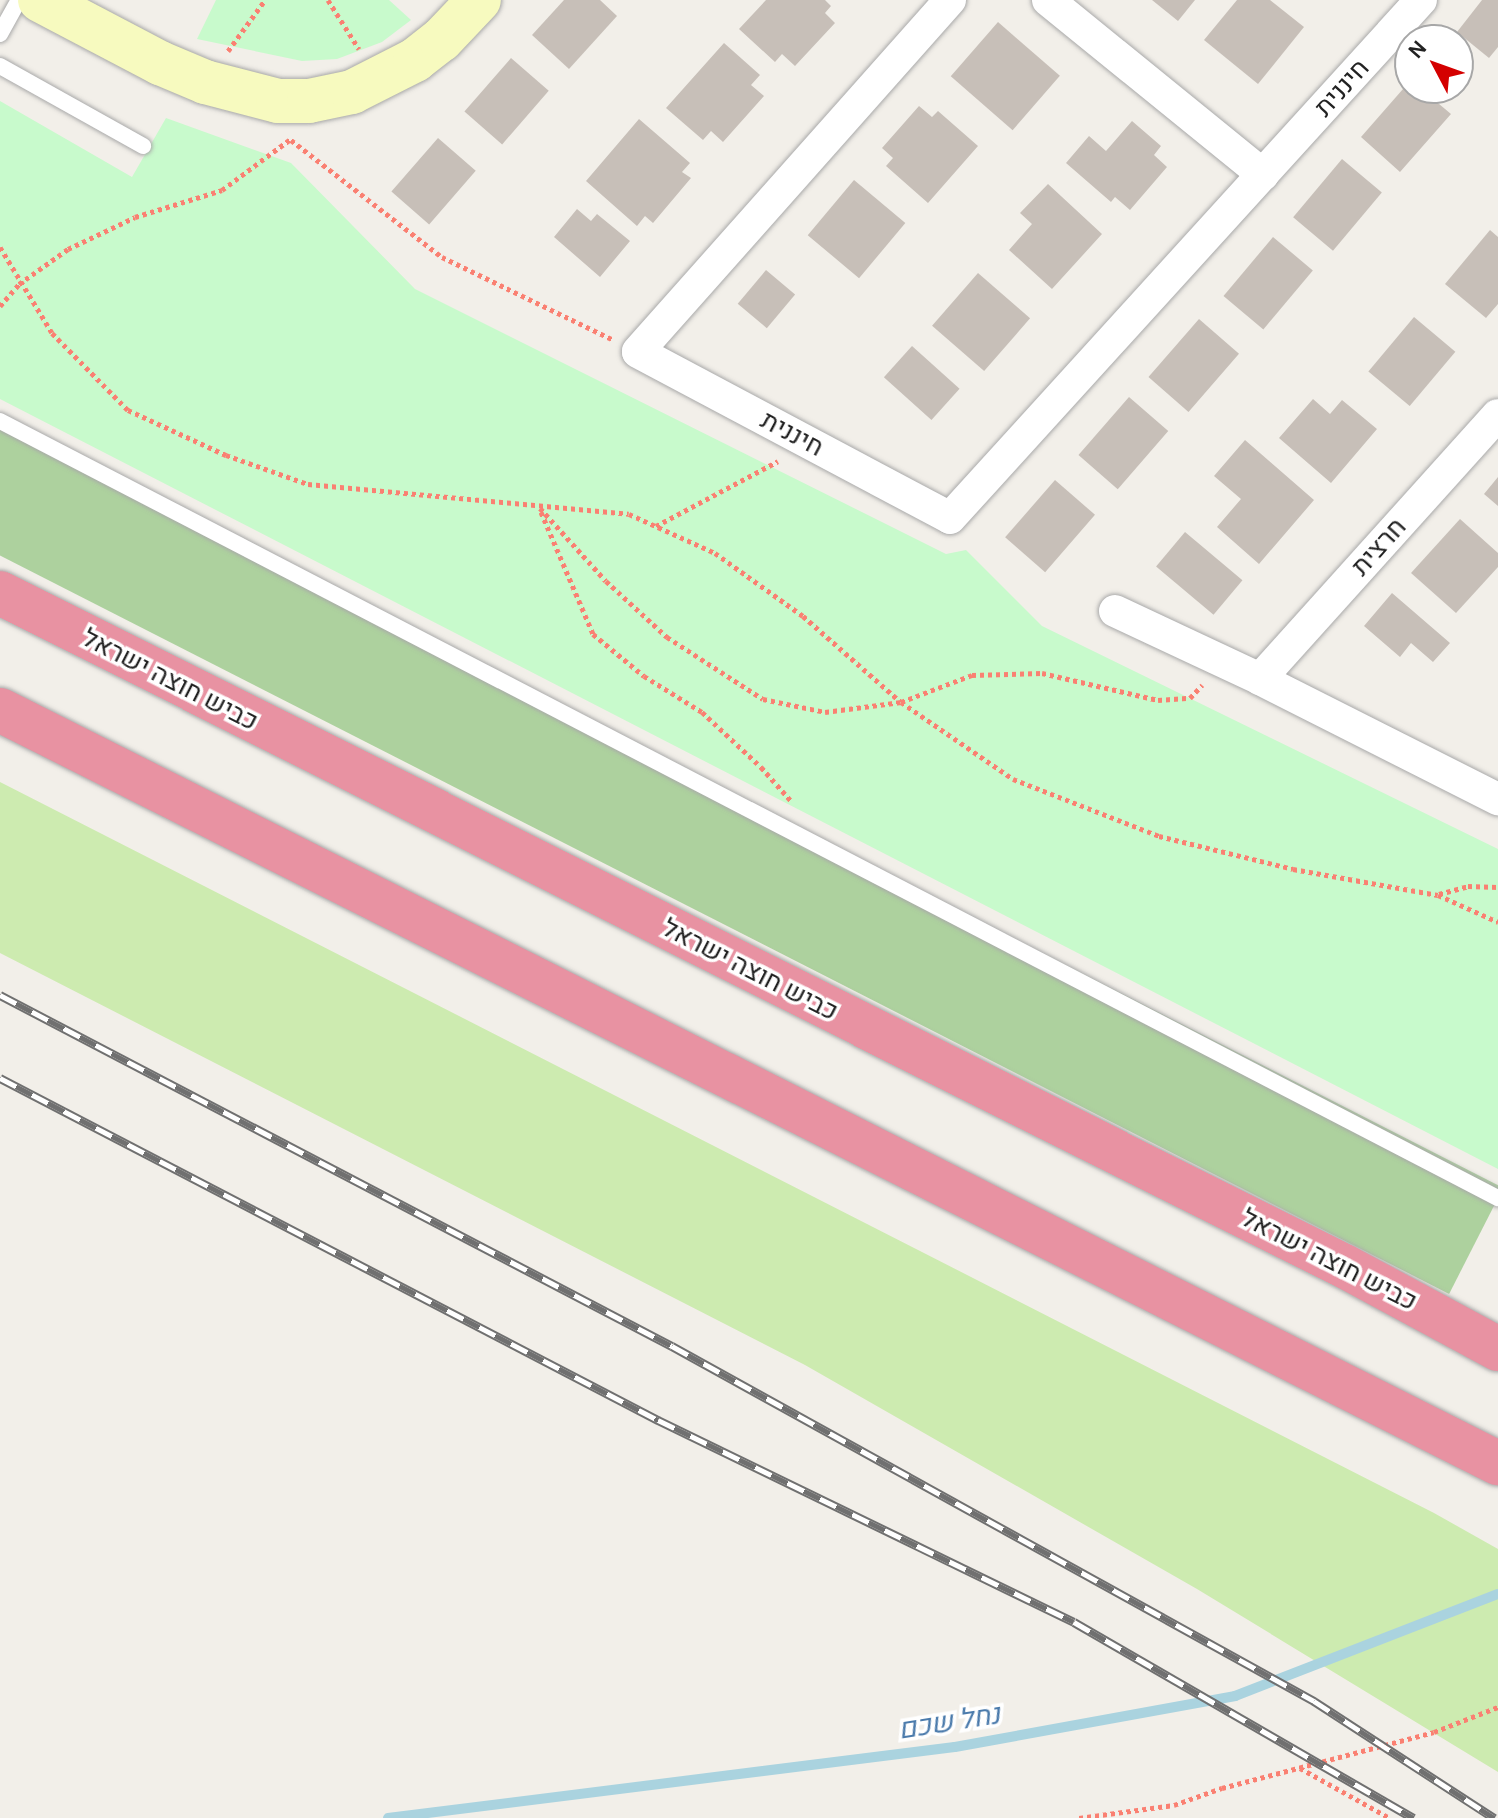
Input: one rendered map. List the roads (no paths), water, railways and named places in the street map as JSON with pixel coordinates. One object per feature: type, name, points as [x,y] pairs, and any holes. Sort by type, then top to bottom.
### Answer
[{"type":"highway","name":"כביש חוצה ישראל","points":[[0,593],[1346,1267],[1498,1349]]},
{"type":"highway","points":[[0,710],[1485,1456]]},
{"type":"street","points":[[40,0],[160,63],[205,82],[278,101],[309,101],[352,92],[372,83],[415,60],[441,40],[479,0]]},
{"type":"street","name":"חיננית","points":[[950,0],[638,352],[950,518],[1421,0]]},
{"type":"street","points":[[1048,0],[1263,175]]},
{"type":"street","name":"חרצית","points":[[1260,679],[1498,415]]},
{"type":"street","points":[[1115,611],[1260,679],[1498,799]]},
{"type":"lane","points":[[0,34],[19,0]]},
{"type":"lane","points":[[0,66],[143,146]]},
{"type":"lane","points":[[0,421],[1498,1198]]},
{"type":"waterway","name":"נחל שכם","points":[[388,1818],[955,1747],[1235,1696],[1498,1594]]},
{"type":"railway","points":[[0,995],[672,1346],[1314,1701],[1494,1818]]},
{"type":"railway","points":[[0,1078],[658,1420],[1074,1622],[1413,1818]]}]
